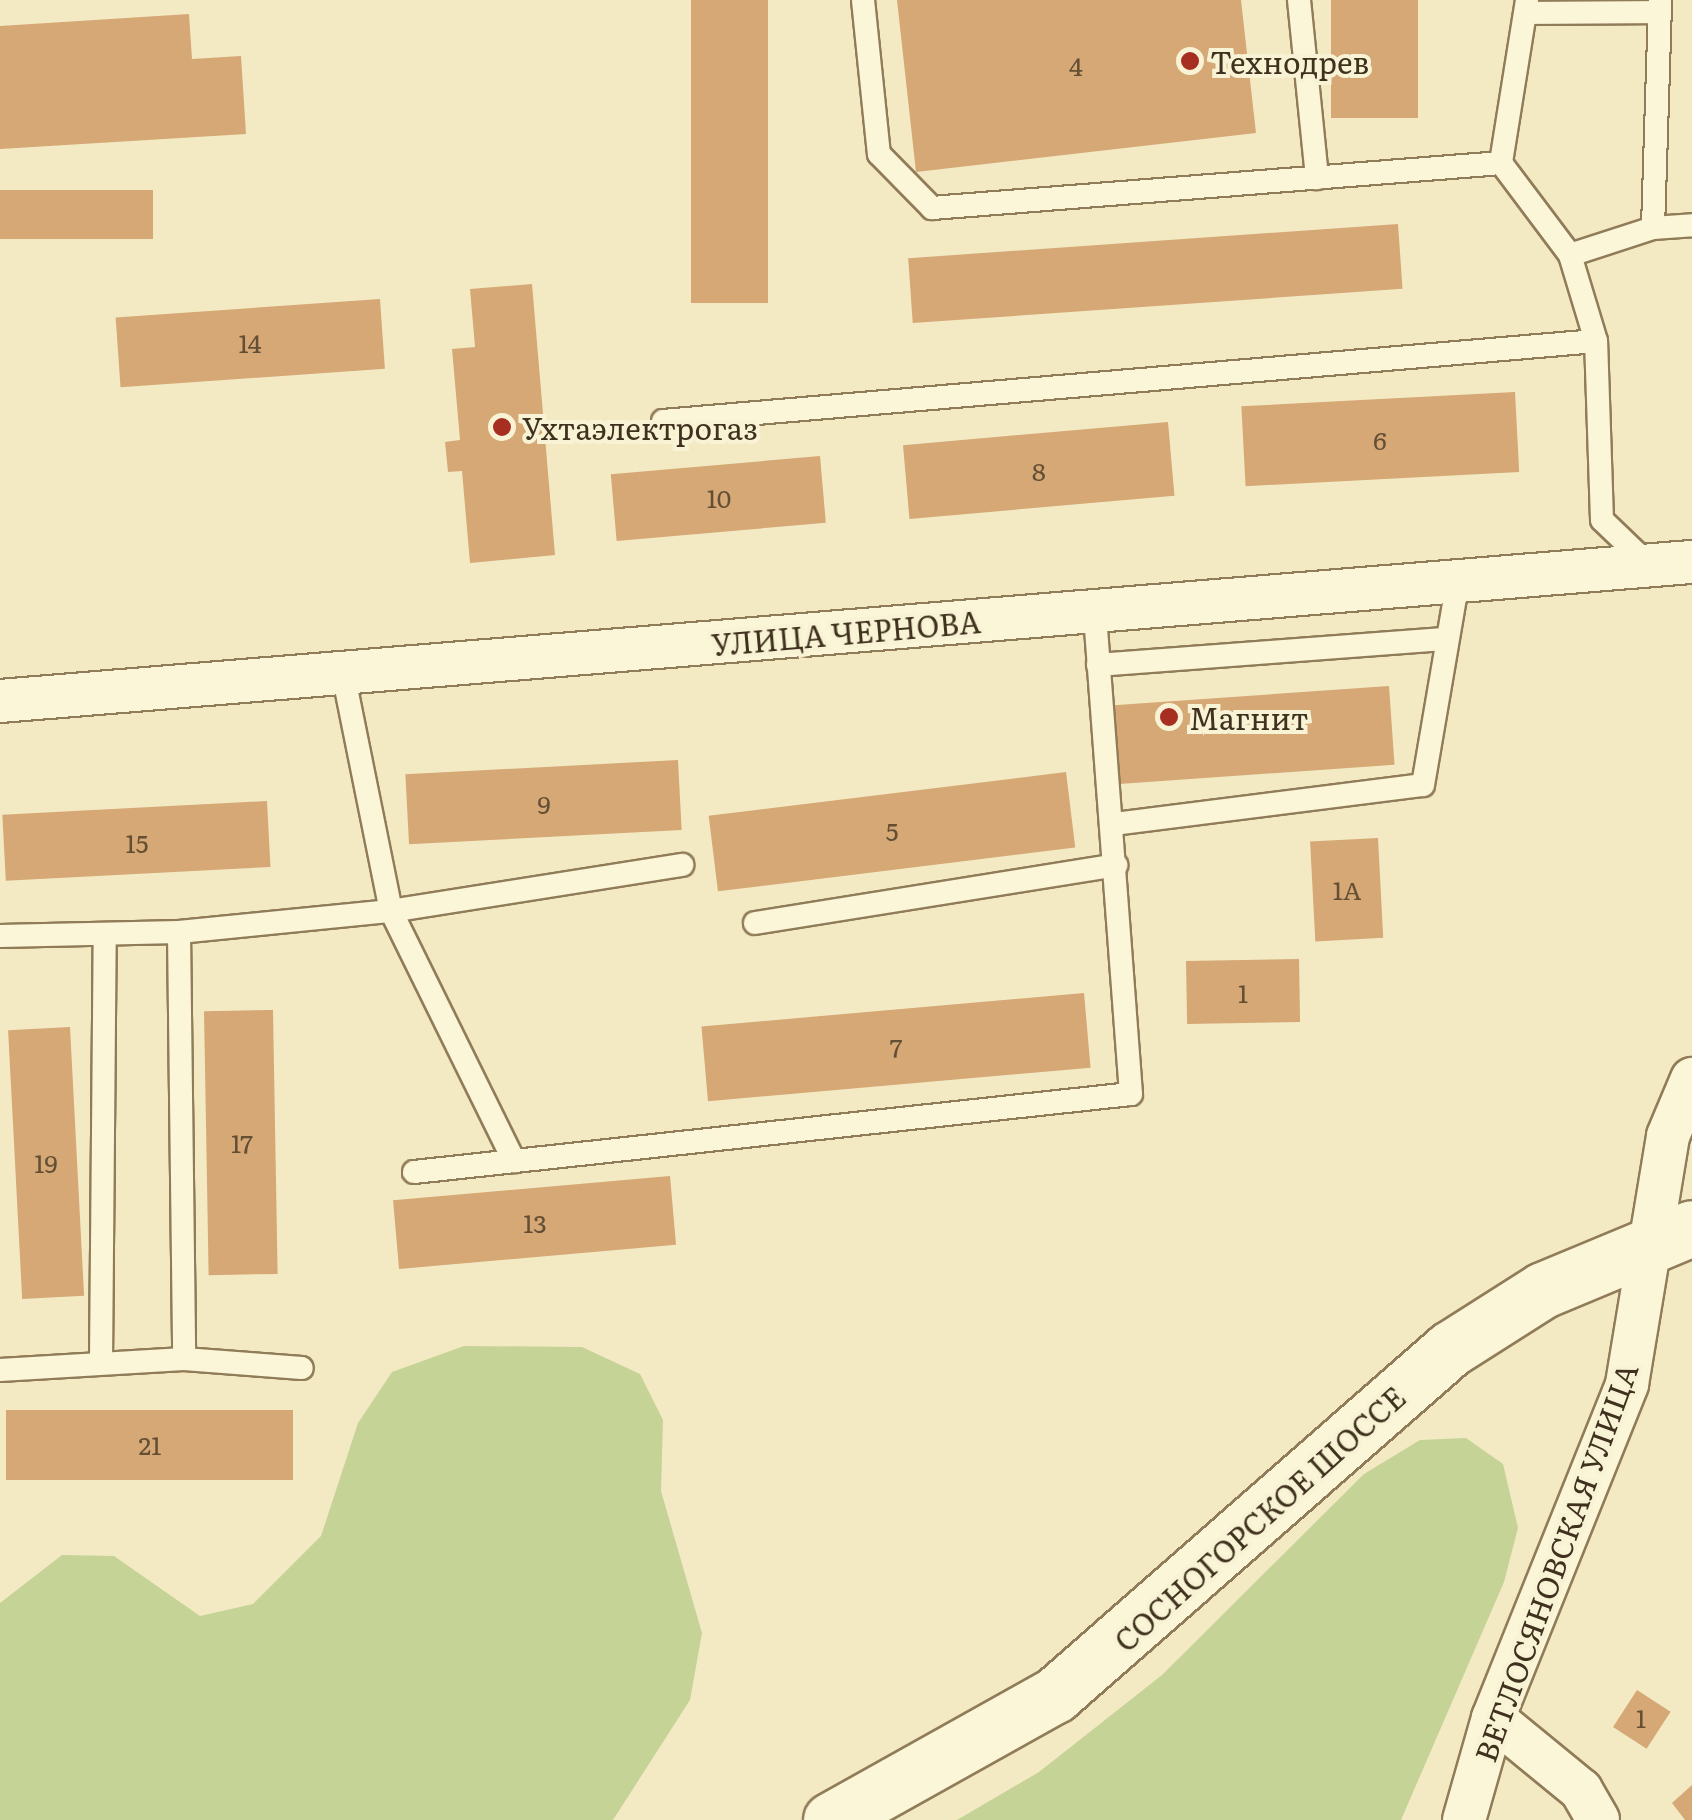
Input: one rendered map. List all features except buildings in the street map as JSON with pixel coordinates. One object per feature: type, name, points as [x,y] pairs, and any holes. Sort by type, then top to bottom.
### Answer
[{"type":"main road","name":"СОСНОГОРСКОЕ ШОССЕ","points":[[831,1820],[1055,1695],[1450,1349],[1543,1290],[1672,1236]]},
{"type":"street","name":"УЛИЦА ЧЕРНОВА","points":[[0,701],[1692,562]]},
{"type":"street","name":"ВЕТЛОСЯНОВСКАЯ УЛИЦА","points":[[1464,1820],[1492,1718],[1627,1384],[1672,1236],[1668,1136],[1692,1079]]},
{"type":"street","points":[[1492,1718],[1580,1790],[1598,1820]]},
{"type":"lane","points":[[863,0],[880,154],[932,208],[1501,164]]},
{"type":"lane","points":[[1298,0],[1317,178]]},
{"type":"lane","points":[[1649,566],[1602,520],[1596,341],[1570,255],[1501,164],[1529,6],[1659,6],[1653,228]]},
{"type":"lane","points":[[1570,255],[1653,228],[1692,225]]},
{"type":"lane","points":[[663,421],[1596,341]]},
{"type":"lane","points":[[1114,824],[1423,786],[1443,639],[1458,581]]},
{"type":"lane","points":[[414,1172],[1130,1094],[1096,611]]},
{"type":"lane","points":[[1098,665],[1443,639]]},
{"type":"lane","points":[[343,673],[391,912],[514,1161]]},
{"type":"lane","points":[[0,936],[180,932],[391,912],[682,865]]},
{"type":"lane","points":[[755,923],[1116,865]]},
{"type":"lane","points":[[180,932],[184,1359]]},
{"type":"lane","points":[[101,1362],[106,935]]},
{"type":"lane","points":[[0,1370],[184,1359],[302,1368]]},
{"type":"green space","points":[[464,1346],[582,1347],[640,1374],[663,1420],[661,1491],[702,1633],[690,1700],[613,1820],[0,1820],[0,1603],[62,1555],[114,1556],[200,1616],[253,1604],[321,1536],[358,1423],[392,1372]]},
{"type":"green space","points":[[1466,1438],[1503,1464],[1518,1528],[1504,1582],[1401,1820],[957,1820],[1039,1772],[1162,1675],[1364,1474],[1420,1440]]},
{"type":"place","name":"Технодрев","points":[[1190,61]]},
{"type":"place","name":"Ухтаэлектрогаз","points":[[502,427]]},
{"type":"place","name":"Магнит","points":[[1169,717]]}]
